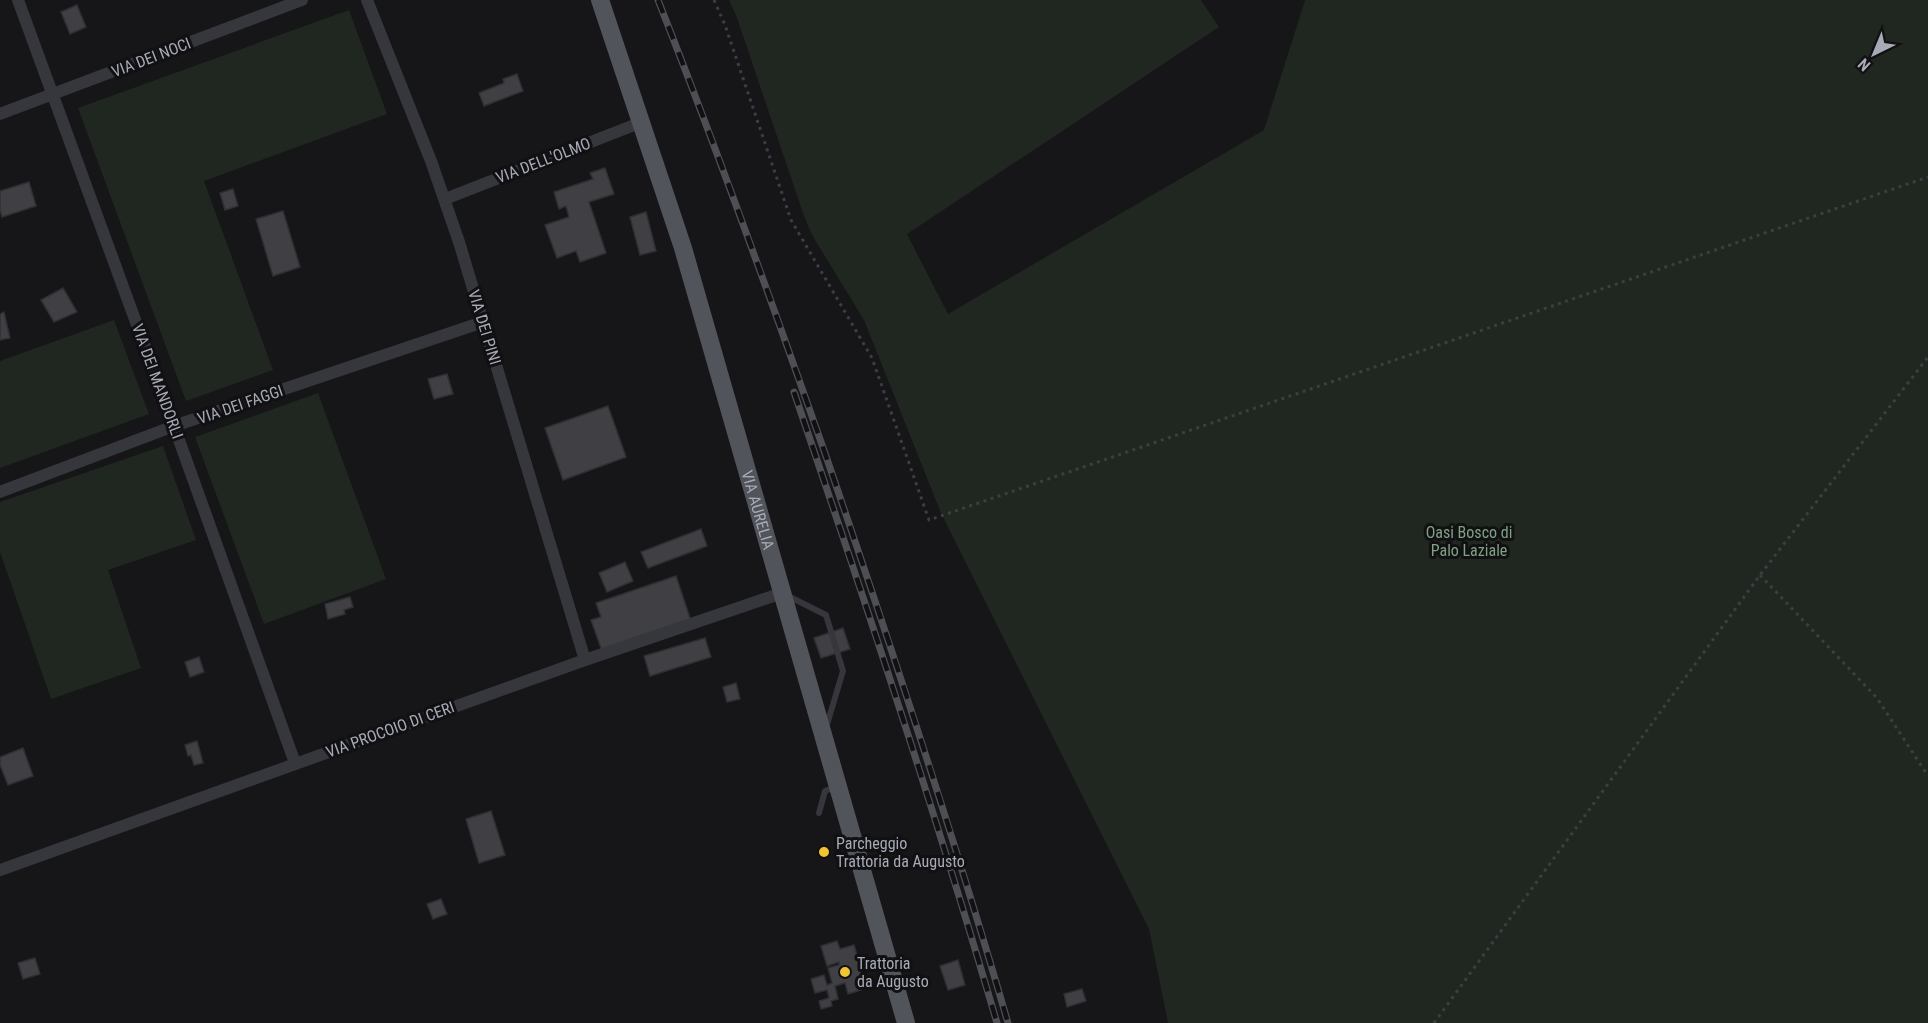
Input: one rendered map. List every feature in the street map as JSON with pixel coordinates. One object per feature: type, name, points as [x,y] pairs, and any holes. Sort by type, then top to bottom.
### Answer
[{"type":"main road","name":"VIA AURELIA","points":[[600,0],[683,248],[906,1023]]},
{"type":"main road","points":[[893,975],[913,1023]]},
{"type":"street","name":"VIA DEI MANDORLI","points":[[18,0],[295,763]]},
{"type":"street","name":"VIA DEI NOCI","points":[[0,114],[302,0]]},
{"type":"street","name":"VIA DEI PINI","points":[[367,0],[445,199],[585,660]]},
{"type":"street","name":"VIA DELL'OLMO","points":[[445,199],[642,122]]},
{"type":"street","name":"VIA DEI FAGGI","points":[[0,492],[174,426],[483,322]]},
{"type":"street","name":"VIA PROCOIO DI CERI","points":[[0,870],[585,660],[782,593]]},
{"type":"lane","points":[[782,593],[826,615],[843,670],[824,737]]},
{"type":"lane","points":[[819,813],[825,791],[838,785]]},
{"type":"path","points":[[714,0],[725,25],[791,220],[872,358],[929,520],[1928,177]]},
{"type":"path","points":[[1434,1023],[1760,574],[1928,357]]},
{"type":"path","points":[[1760,574],[1876,698],[1928,776]]},
{"type":"green space","name":"Oasi Bosco di Palo Laziale","points":[[729,0],[1201,0],[1219,27],[907,234],[948,314],[1264,130],[1305,0],[1928,0],[1928,1023],[1168,1023],[1149,929],[941,513],[864,320],[812,235]]},
{"type":"green space","points":[[349,10],[387,114],[204,181],[273,370],[186,401],[78,108]]},
{"type":"green space","points":[[114,320],[149,414],[0,468],[0,361]]},
{"type":"green space","points":[[318,393],[386,579],[264,624],[195,437]]},
{"type":"green space","points":[[163,446],[196,540],[108,570],[141,668],[51,699],[0,552],[0,502]]},
{"type":"building","points":[[77,5],[86,27],[70,34],[61,12]]},
{"type":"building","points":[[517,74],[523,91],[484,106],[479,93],[504,83],[503,79]]},
{"type":"building","points":[[605,168],[614,194],[589,202],[606,253],[580,262],[576,251],[557,258],[545,225],[569,217],[566,206],[559,209],[554,192],[593,179],[590,173]]},
{"type":"building","points":[[29,182],[36,206],[2,217],[0,191]]},
{"type":"building","points":[[233,189],[238,206],[225,210],[220,193]]},
{"type":"building","points":[[283,211],[300,267],[273,276],[256,219]]},
{"type":"building","points":[[646,212],[656,251],[640,255],[630,217]]},
{"type":"building","points":[[63,288],[77,312],[54,322],[41,300]]},
{"type":"building","points":[[4,312],[10,338],[0,340],[0,314]]},
{"type":"building","points":[[447,374],[453,394],[434,399],[428,379]]},
{"type":"building","points":[[608,406],[626,457],[563,480],[545,428]]},
{"type":"building","points":[[701,529],[707,546],[648,568],[641,552]]},
{"type":"building","points":[[625,562],[633,581],[607,592],[599,573]]},
{"type":"building","points":[[676,576],[691,621],[602,651],[591,620],[601,617],[596,603]]},
{"type":"building","points":[[350,597],[353,607],[344,610],[345,614],[328,619],[325,604]]},
{"type":"building","points":[[843,628],[850,649],[821,658],[814,638]]},
{"type":"building","points":[[705,638],[711,657],[650,676],[644,656]]},
{"type":"building","points":[[199,657],[204,672],[190,677],[185,662]]},
{"type":"building","points":[[736,683],[740,699],[727,702],[723,687]]},
{"type":"building","points":[[197,741],[203,763],[194,765],[185,745]]},
{"type":"building","points":[[23,748],[33,776],[8,785],[0,765],[0,757]]},
{"type":"building","points":[[491,811],[505,855],[479,863],[466,819]]},
{"type":"building","points":[[441,899],[447,914],[433,919],[427,904]]},
{"type":"building","name":"Trattoria da Augusto","points":[[837,941],[840,949],[854,945],[867,988],[848,994],[845,983],[835,986],[838,999],[831,1001],[832,1006],[821,1009],[819,1001],[829,998],[827,990],[815,993],[811,979],[824,975],[827,985],[832,983],[828,968],[839,965],[839,962],[827,966],[821,946]]},
{"type":"building","points":[[35,958],[40,974],[23,979],[18,963]]},
{"type":"building","points":[[958,960],[965,985],[948,990],[940,966]]},
{"type":"building","points":[[1082,989],[1086,1001],[1067,1007],[1064,994]]},
{"type":"railway","points":[[658,0],[745,229],[875,599],[966,881],[1008,1023]]},
{"type":"railway","points":[[794,392],[899,706],[997,1023]]},
{"type":"place","name":"Parcheggio Trattoria da Augusto","points":[[824,852]]},
{"type":"place","name":"Trattoria da Augusto","points":[[845,972]]}]
